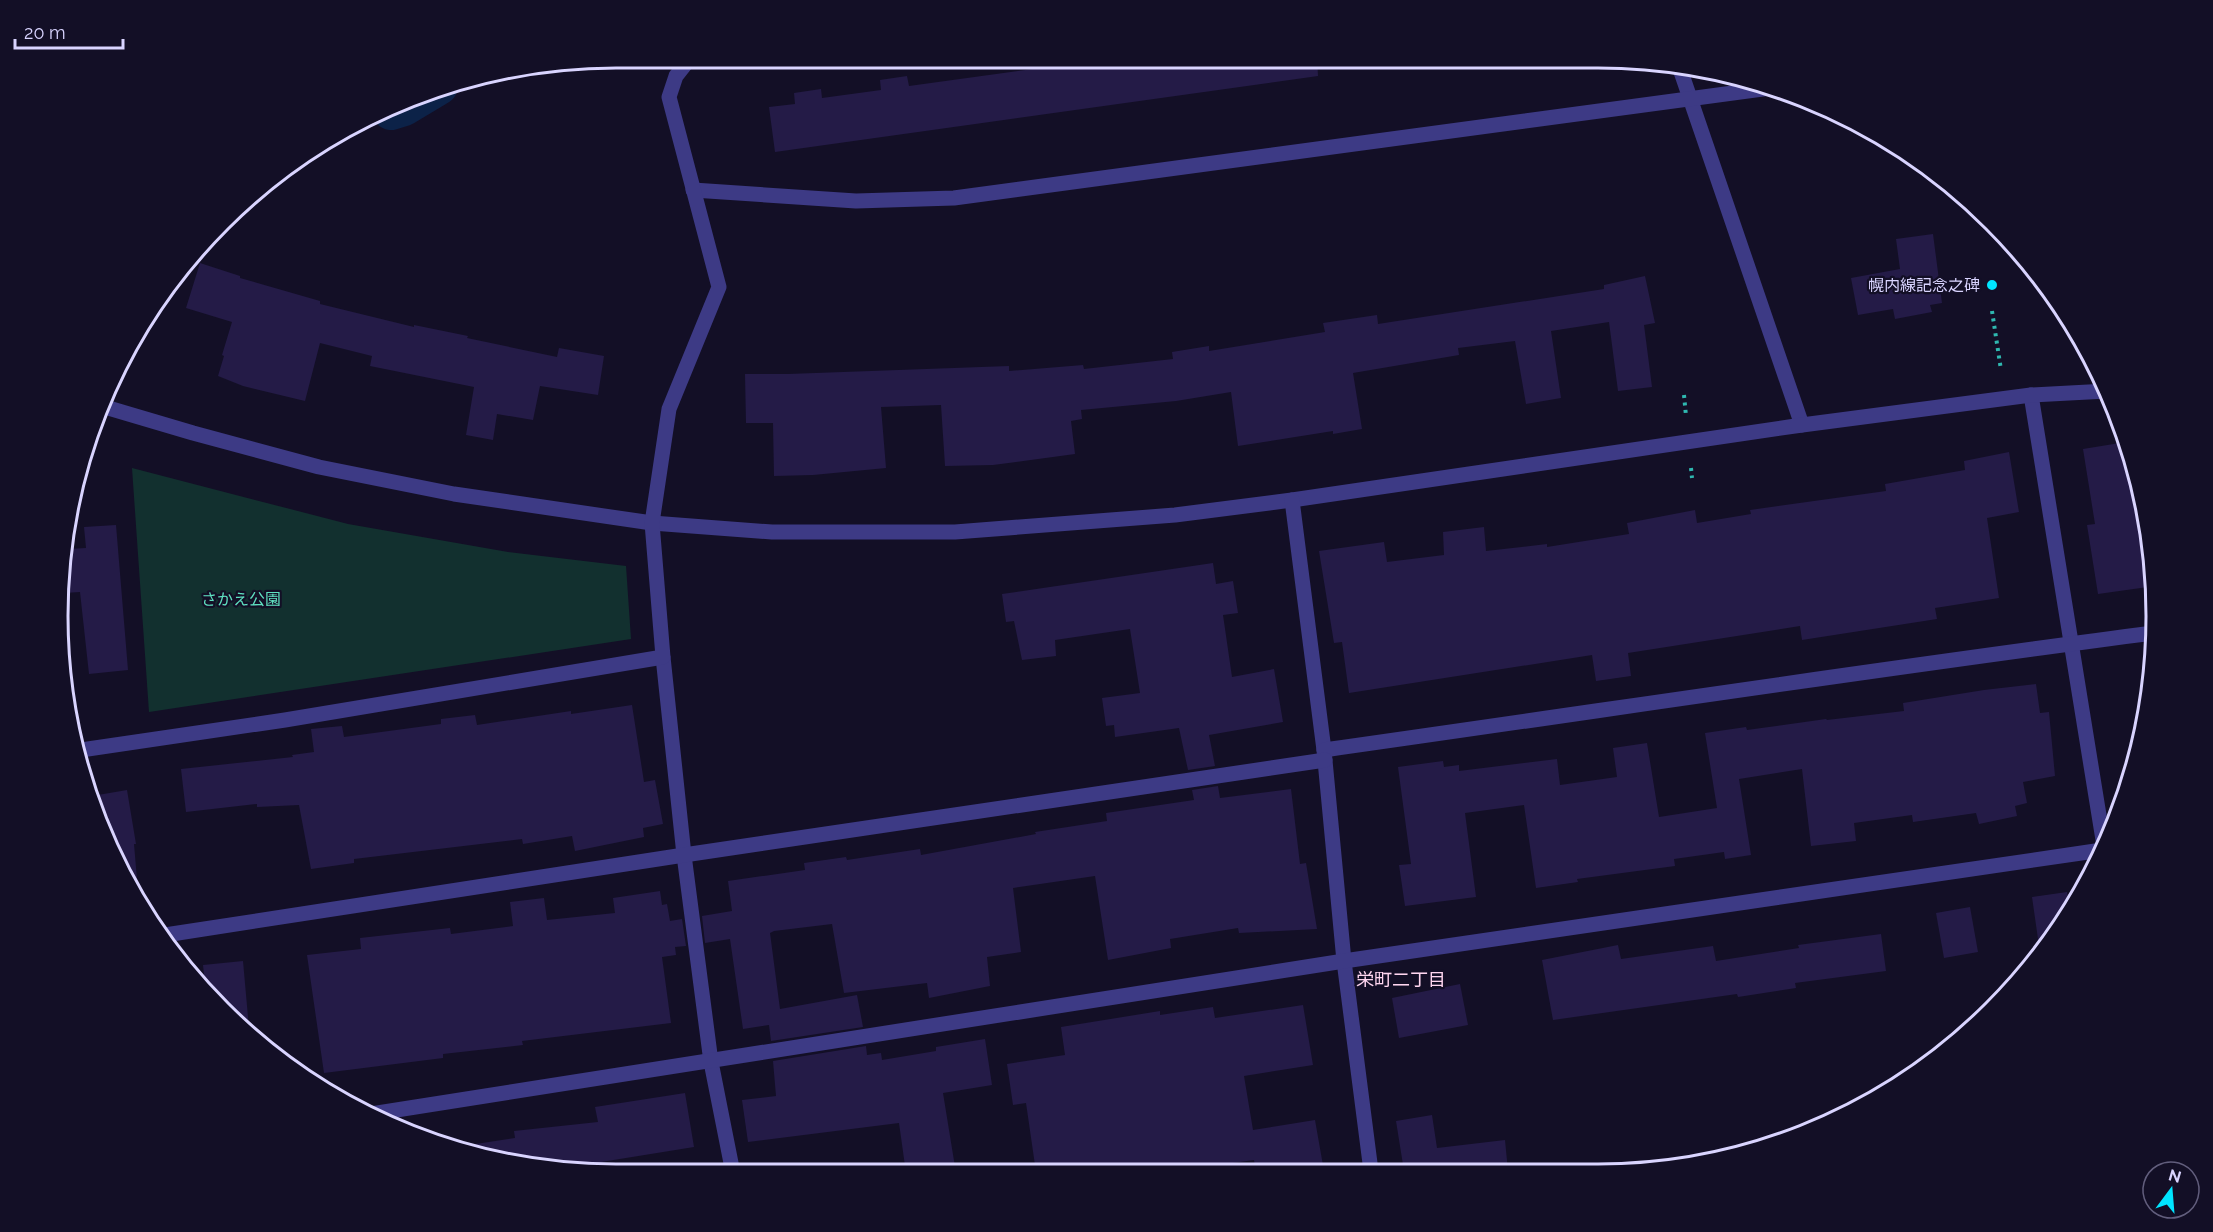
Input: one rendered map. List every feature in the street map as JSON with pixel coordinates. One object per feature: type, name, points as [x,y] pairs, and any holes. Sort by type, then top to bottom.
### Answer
[{"type":"street","points":[[683,68],[676,76],[669,97],[719,287],[669,409],[652,523],[663,657],[684,855],[711,1062],[731,1164]]},
{"type":"street","points":[[1682,74],[1802,425]]},
{"type":"street","points":[[693,190],[856,201],[954,198],[1753,91]]},
{"type":"street","points":[[108,408],[319,467],[454,494],[652,523],[772,532],[955,532],[1175,515],[1802,425],[2031,395],[2098,392]]},
{"type":"street","points":[[2031,395],[2102,831]]},
{"type":"street","points":[[1292,500],[1324,755],[1344,961],[1370,1164]]},
{"type":"street","points":[[170,934],[1925,662],[2145,634]]},
{"type":"street","points":[[84,750],[285,720],[663,657]]},
{"type":"street","points":[[382,1112],[1344,961],[2092,851]]},
{"type":"path","points":[[1992,311],[2001,370]]},
{"type":"green space","name":"さかえ公園","points":[[132,468],[348,524],[508,552],[626,566],[631,639],[149,712]]},
{"type":"building","points":[[1040,68],[1318,68],[1318,76],[775,152],[769,107],[795,104],[794,93],[821,89],[822,98],[881,90],[880,80],[907,76],[909,86]]},
{"type":"building","points":[[1933,234],[1942,303],[1930,305],[1932,312],[1895,319],[1893,309],[1858,315],[1851,278],[1900,269],[1896,239]]},
{"type":"building","points":[[200,263],[240,276],[240,278],[320,301],[320,304],[414,327],[414,325],[468,336],[467,338],[557,357],[559,348],[604,356],[598,395],[540,386],[533,420],[497,414],[493,440],[466,435],[474,387],[370,366],[372,356],[320,343],[305,401],[243,386],[218,376],[232,322],[186,308]]},
{"type":"building","points":[[1645,276],[1655,323],[1644,325],[1652,387],[1618,391],[1609,322],[1551,331],[1561,398],[1526,404],[1515,341],[1458,348],[1459,355],[1353,373],[1362,429],[1333,434],[1333,431],[1238,446],[1231,392],[1176,401],[1081,410],[1082,419],[1071,421],[1075,454],[993,465],[945,466],[941,405],[881,407],[886,468],[813,475],[774,476],[773,423],[746,423],[745,374],[1009,366],[1009,371],[1083,365],[1084,369],[1173,359],[1172,352],[1209,346],[1209,351],[1325,332],[1323,323],[1377,315],[1378,324],[1604,289],[1604,285]]},
{"type":"building","points":[[2117,443],[2135,509],[2144,587],[2098,594],[2087,525],[2095,524],[2083,449]]},
{"type":"building","points":[[2009,452],[2019,512],[1987,518],[1999,598],[1935,608],[1937,619],[1802,640],[1800,626],[1628,653],[1631,676],[1596,681],[1592,655],[1349,693],[1342,642],[1334,643],[1319,551],[1384,542],[1387,562],[1444,555],[1443,532],[1484,527],[1486,551],[1547,544],[1547,547],[1629,534],[1627,523],[1695,510],[1697,523],[1751,514],[1750,510],[1886,491],[1885,484],[1965,470],[1964,461]]},
{"type":"building","points":[[116,525],[128,670],[89,674],[80,592],[69,593],[72,549],[86,548],[84,527]]},
{"type":"building","points":[[1213,563],[1216,584],[1233,581],[1238,613],[1223,615],[1232,677],[1274,669],[1283,722],[1209,735],[1215,766],[1188,770],[1179,728],[1115,737],[1114,725],[1106,726],[1102,698],[1140,693],[1130,629],[1055,640],[1056,656],[1022,660],[1014,621],[1006,622],[1002,594]]},
{"type":"building","points":[[2036,684],[2040,713],[2049,712],[2055,776],[2023,782],[2027,803],[2015,806],[2017,816],[1979,824],[1976,813],[1913,822],[1912,815],[1854,823],[1856,841],[1811,846],[1802,769],[1739,779],[1751,855],[1725,859],[1724,852],[1674,859],[1675,866],[1577,879],[1578,882],[1536,888],[1524,805],[1465,813],[1476,897],[1405,906],[1399,865],[1411,864],[1398,767],[1443,761],[1444,767],[1459,765],[1459,771],[1557,759],[1560,785],[1617,777],[1613,748],[1647,743],[1659,817],[1717,808],[1705,733],[1904,711],[1903,703]]},
{"type":"building","points":[[632,705],[644,782],[655,780],[663,824],[643,828],[644,837],[575,851],[572,836],[523,844],[522,839],[354,859],[354,863],[311,869],[299,805],[257,807],[257,804],[186,812],[181,769],[293,757],[292,755],[314,752],[311,729],[342,726],[344,737],[441,724],[441,719],[475,715],[477,725],[571,711],[571,714]]},
{"type":"building","points":[[1218,786],[1220,798],[1291,789],[1300,864],[1306,863],[1317,929],[1239,933],[1238,928],[1170,939],[1171,948],[1108,960],[1095,876],[1013,888],[1021,952],[987,957],[990,986],[929,998],[927,983],[844,993],[832,924],[774,931],[770,933],[780,1009],[857,995],[863,1027],[771,1041],[769,1025],[743,1029],[730,939],[705,943],[702,916],[732,911],[728,881],[805,870],[804,863],[846,857],[847,860],[920,849],[921,855],[1036,834],[1035,832],[1107,821],[1106,813],[1194,800],[1192,790]]},
{"type":"building","points":[[127,790],[136,844],[134,844],[137,883],[109,826],[98,795]]},
{"type":"building","points":[[660,891],[662,905],[667,904],[670,921],[682,919],[686,946],[675,947],[676,955],[662,957],[671,1023],[522,1041],[523,1045],[443,1054],[443,1058],[324,1073],[307,955],[361,949],[360,938],[450,928],[451,934],[513,926],[510,902],[544,898],[547,920],[615,913],[613,898]]},
{"type":"building","points":[[2067,892],[2068,897],[2038,941],[2032,897]]},
{"type":"building","points":[[1970,907],[1978,952],[1944,958],[1936,913]]},
{"type":"building","points":[[1881,934],[1886,971],[1795,983],[1796,988],[1738,997],[1737,994],[1553,1020],[1542,960],[1618,945],[1621,959],[1713,946],[1716,961],[1799,948],[1798,945]]},
{"type":"building","points":[[243,961],[249,1023],[204,978],[203,965]]},
{"type":"building","points":[[1460,984],[1468,1025],[1399,1038],[1392,998]]},
{"type":"building","points":[[1303,1005],[1313,1065],[1244,1076],[1253,1130],[1315,1120],[1323,1164],[1255,1164],[1254,1160],[1226,1164],[1035,1164],[1026,1103],[1013,1105],[1007,1064],[1065,1055],[1061,1027],[1160,1011],[1160,1015],[1213,1007],[1215,1018]]},
{"type":"building","points":[[985,1039],[992,1085],[943,1093],[955,1164],[905,1164],[899,1123],[748,1142],[742,1100],[776,1096],[773,1061],[866,1046],[867,1055],[881,1053],[882,1060],[936,1051],[936,1047]]},
{"type":"building","points":[[685,1093],[694,1147],[595,1163],[544,1160],[470,1145],[515,1138],[514,1131],[598,1122],[595,1107]]},
{"type":"building","points":[[1432,1115],[1437,1148],[1505,1140],[1507,1164],[1403,1164],[1396,1121]]},
{"type":"place","name":"幌内線記念之碑","points":[[1992,285]]},
{"type":"district","name":"栄町二丁目","points":[[1401,980]]}]
